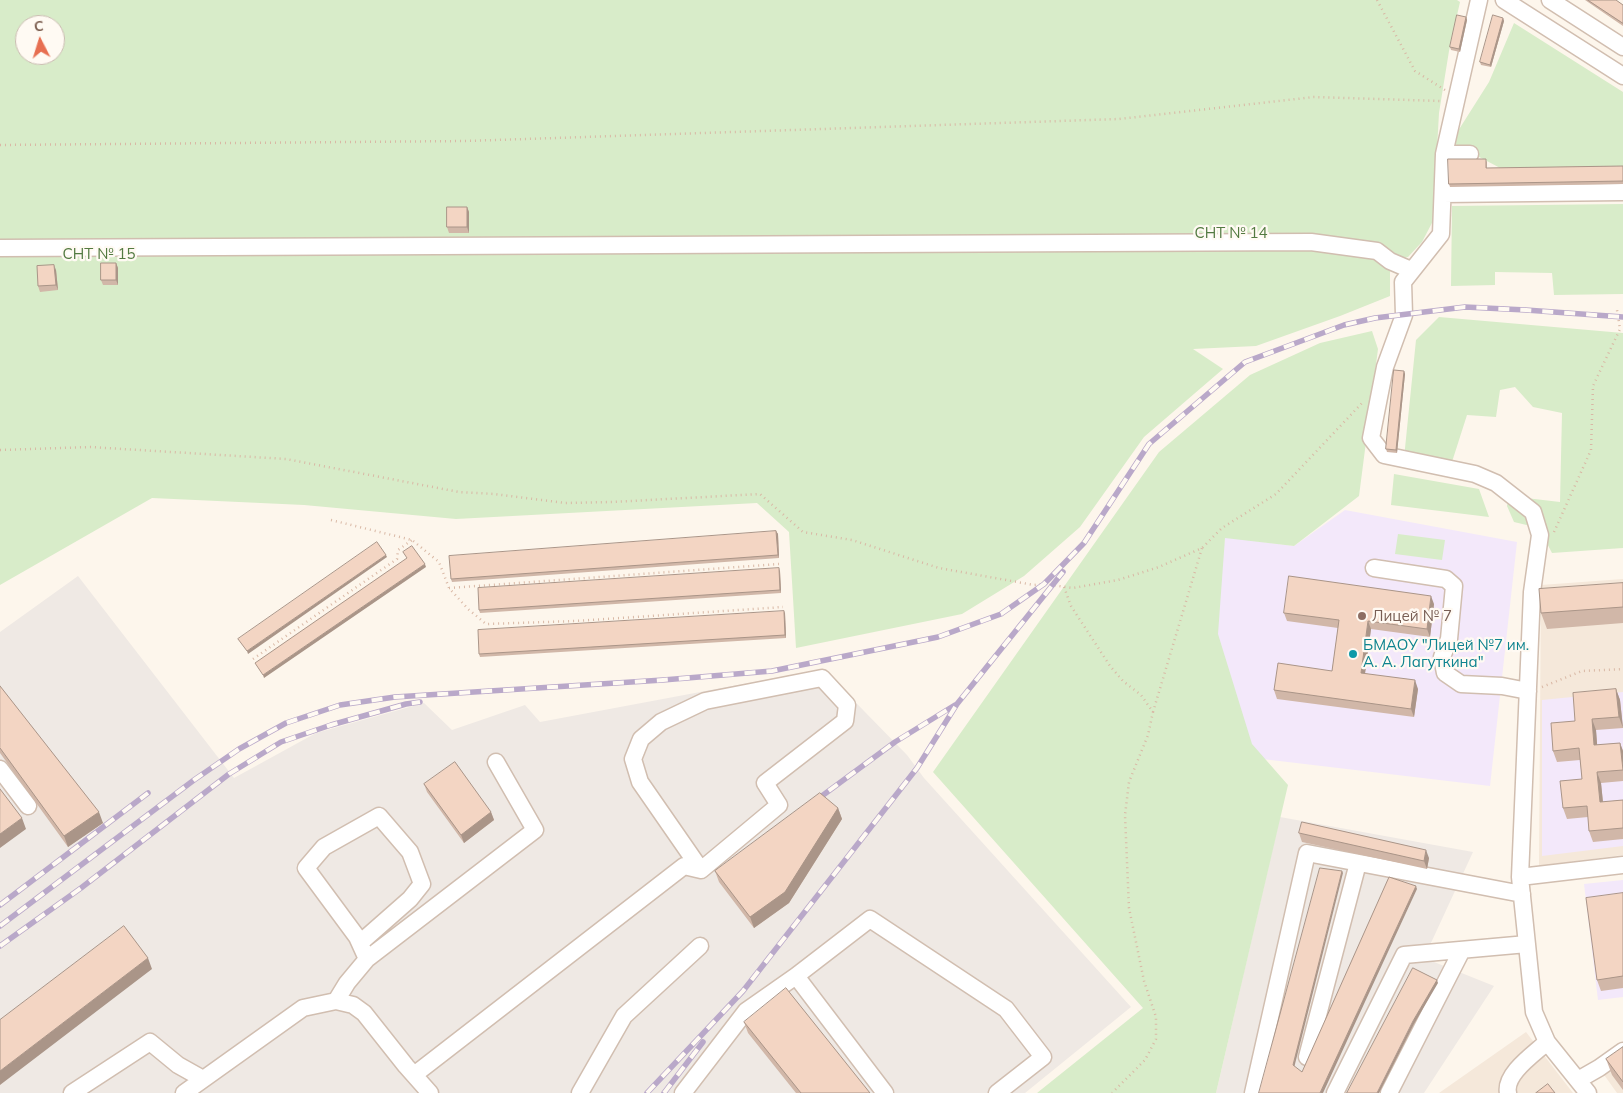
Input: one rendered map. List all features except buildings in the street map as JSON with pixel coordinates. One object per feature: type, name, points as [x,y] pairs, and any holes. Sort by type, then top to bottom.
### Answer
[{"type":"street","points":[[1479,0],[1444,154],[1441,234],[1403,282],[1404,315],[1385,367],[1371,438],[1384,455],[1497,480],[1533,512],[1540,535],[1520,878],[1534,1012],[1547,1042],[1588,1093]]},
{"type":"street","points":[[1504,0],[1623,76]]},
{"type":"street","points":[[1550,0],[1623,47]]},
{"type":"street","points":[[1444,154],[1470,154]]},
{"type":"street","points":[[1443,194],[1623,192]]},
{"type":"street","points":[[0,248],[1311,242],[1377,251],[1390,261],[1411,270]]},
{"type":"street","points":[[1374,568],[1422,577],[1446,579],[1454,586],[1449,639],[1442,657],[1445,673],[1454,680],[1461,684],[1532,690]]},
{"type":"street","points":[[822,678],[847,705],[845,721],[765,783],[779,805],[701,870],[640,782],[633,759],[641,738],[661,722],[705,701],[822,678]]},
{"type":"street","points":[[336,1001],[347,983],[367,959],[535,830],[496,762]]},
{"type":"street","points":[[0,768],[28,806]]},
{"type":"street","points":[[360,943],[410,899],[422,884],[410,852],[379,816],[324,847],[306,868],[358,936],[360,943],[367,959]]},
{"type":"street","points":[[1253,1093],[1307,853],[1522,894]]},
{"type":"street","points":[[1307,1057],[1358,863]]},
{"type":"street","points":[[1520,878],[1623,865]]},
{"type":"street","points":[[414,1075],[684,866],[701,870]]},
{"type":"street","points":[[683,1093],[746,1011],[796,976],[870,919],[1006,1009],[1043,1057],[997,1093]]},
{"type":"street","points":[[1335,1093],[1404,955],[1527,944]]},
{"type":"street","points":[[580,1093],[624,1016],[700,946]]},
{"type":"street","points":[[1389,1093],[1462,950]]},
{"type":"street","points":[[796,976],[885,1093]]},
{"type":"street","points":[[184,1093],[303,1008],[336,1001],[353,1005],[364,1013],[430,1093]]},
{"type":"street","points":[[72,1093],[150,1042],[178,1065],[203,1080]]},
{"type":"street","points":[[1508,1093],[1507,1087],[1511,1074],[1547,1042]]},
{"type":"street","points":[[1578,1080],[1600,1068],[1623,1051]]},
{"type":"path","points":[[1377,0],[1415,71],[1456,100]]},
{"type":"path","points":[[0,145],[466,141],[1119,119],[1314,97],[1456,100]]},
{"type":"path","points":[[1552,536],[1590,450],[1593,386],[1620,329],[1617,310]]},
{"type":"path","points":[[0,450],[90,447],[286,459],[458,492],[494,494],[565,503],[760,494],[802,532],[852,540],[939,568],[1034,585],[1044,584],[1073,588],[1118,580],[1160,567],[1202,548],[1222,528],[1276,494],[1364,400]]},
{"type":"path","points":[[330,520],[412,540],[439,562],[449,588],[468,609],[486,624],[783,607]]},
{"type":"path","points":[[253,659],[397,558],[398,550],[412,540]]},
{"type":"path","points":[[1112,1093],[1144,1060],[1156,1039],[1156,1017],[1144,981],[1129,908],[1125,815],[1129,782],[1148,734],[1202,548]]},
{"type":"path","points":[[449,588],[779,564]]},
{"type":"path","points":[[1064,587],[1071,606],[1110,666],[1123,681],[1141,695],[1153,712]]},
{"type":"path","points":[[1532,690],[1582,671],[1623,669]]},
{"type":"shaded area","name":"Лицей № 7","points":[[1345,510],[1517,542],[1490,786],[1195,751],[1225,537],[1294,546]]},
{"type":"shaded area","points":[[78,576],[234,778],[316,733],[424,703],[452,730],[525,705],[540,722],[823,669],[907,755],[924,778],[1131,1007],[1025,1093],[0,1093],[0,632]]},
{"type":"shaded area","points":[[1623,579],[1623,855],[1539,866],[1541,585]]},
{"type":"shaded area","points":[[1623,692],[1623,846],[1542,856],[1542,700]]},
{"type":"shaded area","points":[[1280,817],[1473,852],[1424,958],[1494,986],[1424,1093],[1216,1093]]},
{"type":"shaded area","points":[[1623,880],[1623,997],[1598,1000],[1584,884]]},
{"type":"shaded area","points":[[1526,1032],[1573,1093],[1439,1093]]},
{"type":"shaded area","points":[[1623,1044],[1623,1093],[1617,1093],[1597,1065]]},
{"type":"green space","points":[[0,0],[1457,0],[1460,2],[1449,51],[1439,113],[1433,221],[1422,242],[1408,257],[1390,261],[1390,296],[1256,346],[1193,349],[1223,369],[1144,437],[1080,527],[1024,576],[962,614],[796,648],[789,532],[757,503],[456,519],[304,505],[152,498],[0,585]]},
{"type":"green space","points":[[1514,23],[1623,92],[1623,166],[1502,169],[1451,142],[1489,82]]},
{"type":"green space","points":[[1623,204],[1623,294],[1554,295],[1552,273],[1495,272],[1495,285],[1451,286],[1452,206]]},
{"type":"green space","points":[[1439,317],[1623,333],[1623,548],[1552,553],[1539,528],[1514,522],[1507,506],[1509,496],[1560,502],[1562,413],[1533,407],[1515,387],[1500,390],[1496,417],[1467,415],[1451,465],[1404,458],[1416,340]]},
{"type":"green space","points":[[1372,331],[1378,349],[1359,496],[1294,546],[1225,538],[1218,634],[1252,744],[1288,785],[1216,1093],[1037,1093],[1143,1008],[933,772],[1159,452],[1250,375],[1320,343]]},
{"type":"green space","points":[[1394,474],[1479,489],[1489,517],[1391,505]]},
{"type":"green space","points":[[1398,534],[1445,540],[1442,560],[1395,554]]},
{"type":"railway","points":[[0,926],[194,780],[239,749],[286,723],[340,705],[395,697],[772,671],[938,637],[1001,614],[1044,584],[1084,543],[1149,444],[1245,362],[1344,325],[1375,318],[1465,307],[1623,317]]},
{"type":"railway","points":[[647,1093],[743,991],[917,768],[957,704],[1063,572]]},
{"type":"railway","points":[[0,946],[81,888],[229,774],[281,742],[331,725],[406,704],[420,702]]},
{"type":"railway","points":[[811,804],[895,742],[955,705]]},
{"type":"railway","points":[[0,905],[148,793]]},
{"type":"railway","points":[[664,1093],[703,1042]]},
{"type":"place","name":"Лицей № 7","points":[[1362,616]]},
{"type":"place","name":"БМАОУ \"Лицей №7 им. А. А. Лагуткина\"","points":[[1353,654]]},
{"type":"park label","name":"СНТ № 14","points":[[1231,233]]},
{"type":"park label","name":"СНТ № 15","points":[[99,254]]}]
